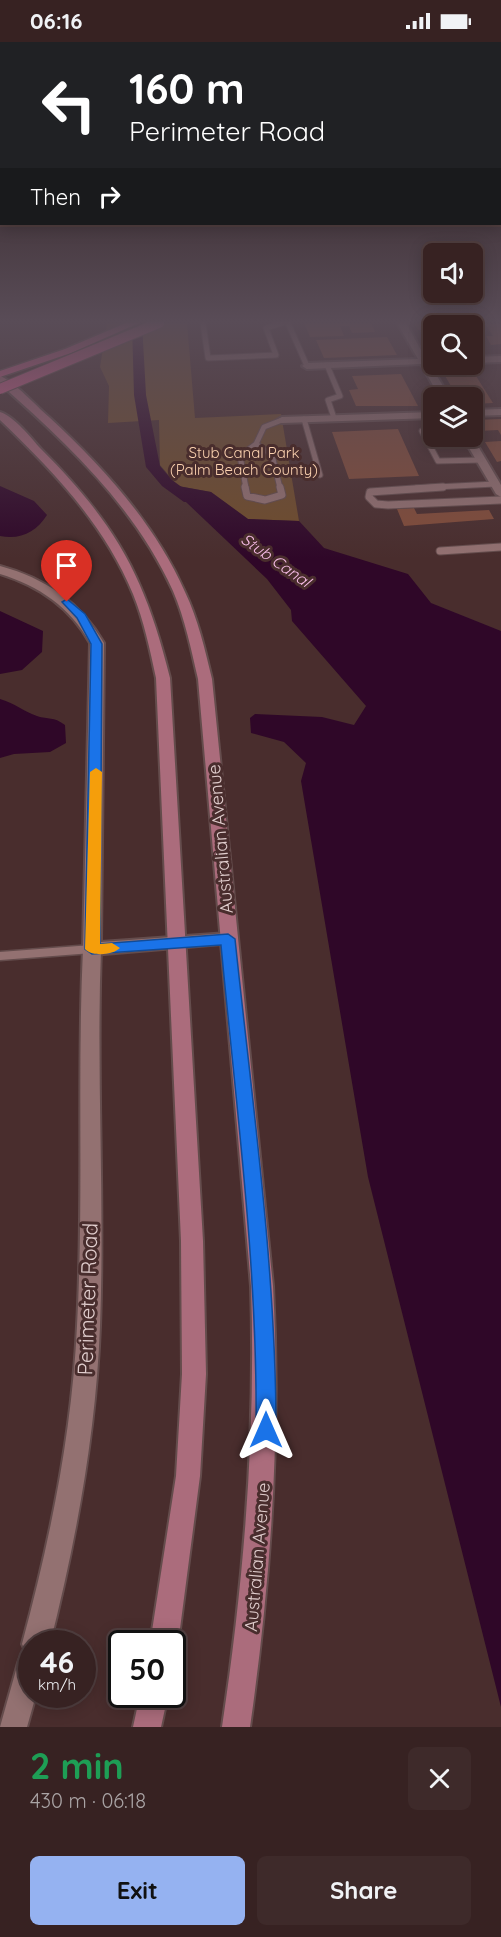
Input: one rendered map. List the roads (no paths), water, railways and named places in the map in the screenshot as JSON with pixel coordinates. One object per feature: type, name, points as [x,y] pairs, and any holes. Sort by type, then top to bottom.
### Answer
[{"type":"main road","name":"Australian Avenue","points":[[25,402],[69,441],[119,498],[153,544],[179,592],[205,679],[262,1286],[266,1377],[261,1539],[255,1600],[236,1727]]},
{"type":"main road","points":[[1,417],[70,483],[102,522],[129,568],[149,619],[163,678],[192,1241],[194,1374],[188,1476],[166,1630]]},
{"type":"main road","points":[[147,1727],[151,1708]]},
{"type":"street","points":[[483,413],[501,412]]},
{"type":"street","points":[[282,420],[423,415]]},
{"type":"street","points":[[473,447],[501,494]]},
{"type":"street","name":"Perimeter Road","points":[[0,570],[28,580],[67,602],[85,622],[97,644],[89,1294],[85,1380],[73,1476],[52,1582],[40,1630]]},
{"type":"street","points":[[92,949],[228,939]]},
{"type":"street","points":[[13,1727],[19,1708]]},
{"type":"lane","points":[[329,402],[334,418]]},
{"type":"lane","points":[[304,419],[320,474]]},
{"type":"lane","points":[[256,444],[272,455],[282,495],[274,500],[256,500],[248,496],[240,456],[256,444],[259,431],[265,424],[282,420]]},
{"type":"lane","points":[[431,447],[438,461],[481,460]]},
{"type":"lane","points":[[495,484],[387,490],[370,492],[369,497],[376,504],[388,505],[501,500]]},
{"type":"lane","points":[[440,550],[501,547]]},
{"type":"lane","points":[[0,956],[92,949]]},
{"type":"water","points":[[167,484],[211,492],[248,519],[299,521],[324,548],[408,574],[431,603],[501,631],[501,1707],[368,1177],[301,781],[306,763],[284,742],[251,733],[250,718],[255,714],[322,717],[354,725],[366,706],[292,621],[291,610],[267,579]]},
{"type":"water","points":[[0,486],[34,501],[47,515],[38,526],[21,536],[0,536]]},
{"type":"water","points":[[0,611],[43,631],[42,652],[22,670],[0,674]]},
{"type":"water","points":[[0,699],[37,716],[61,722],[65,725],[66,743],[50,752],[14,754],[0,758]]},
{"type":"waterway","name":"Stub Canal","points":[[141,402],[153,467],[167,483],[189,499]]},
{"type":"park label","name":"Stub Canal Park (Palm Beach County)","points":[[244,460]]}]
